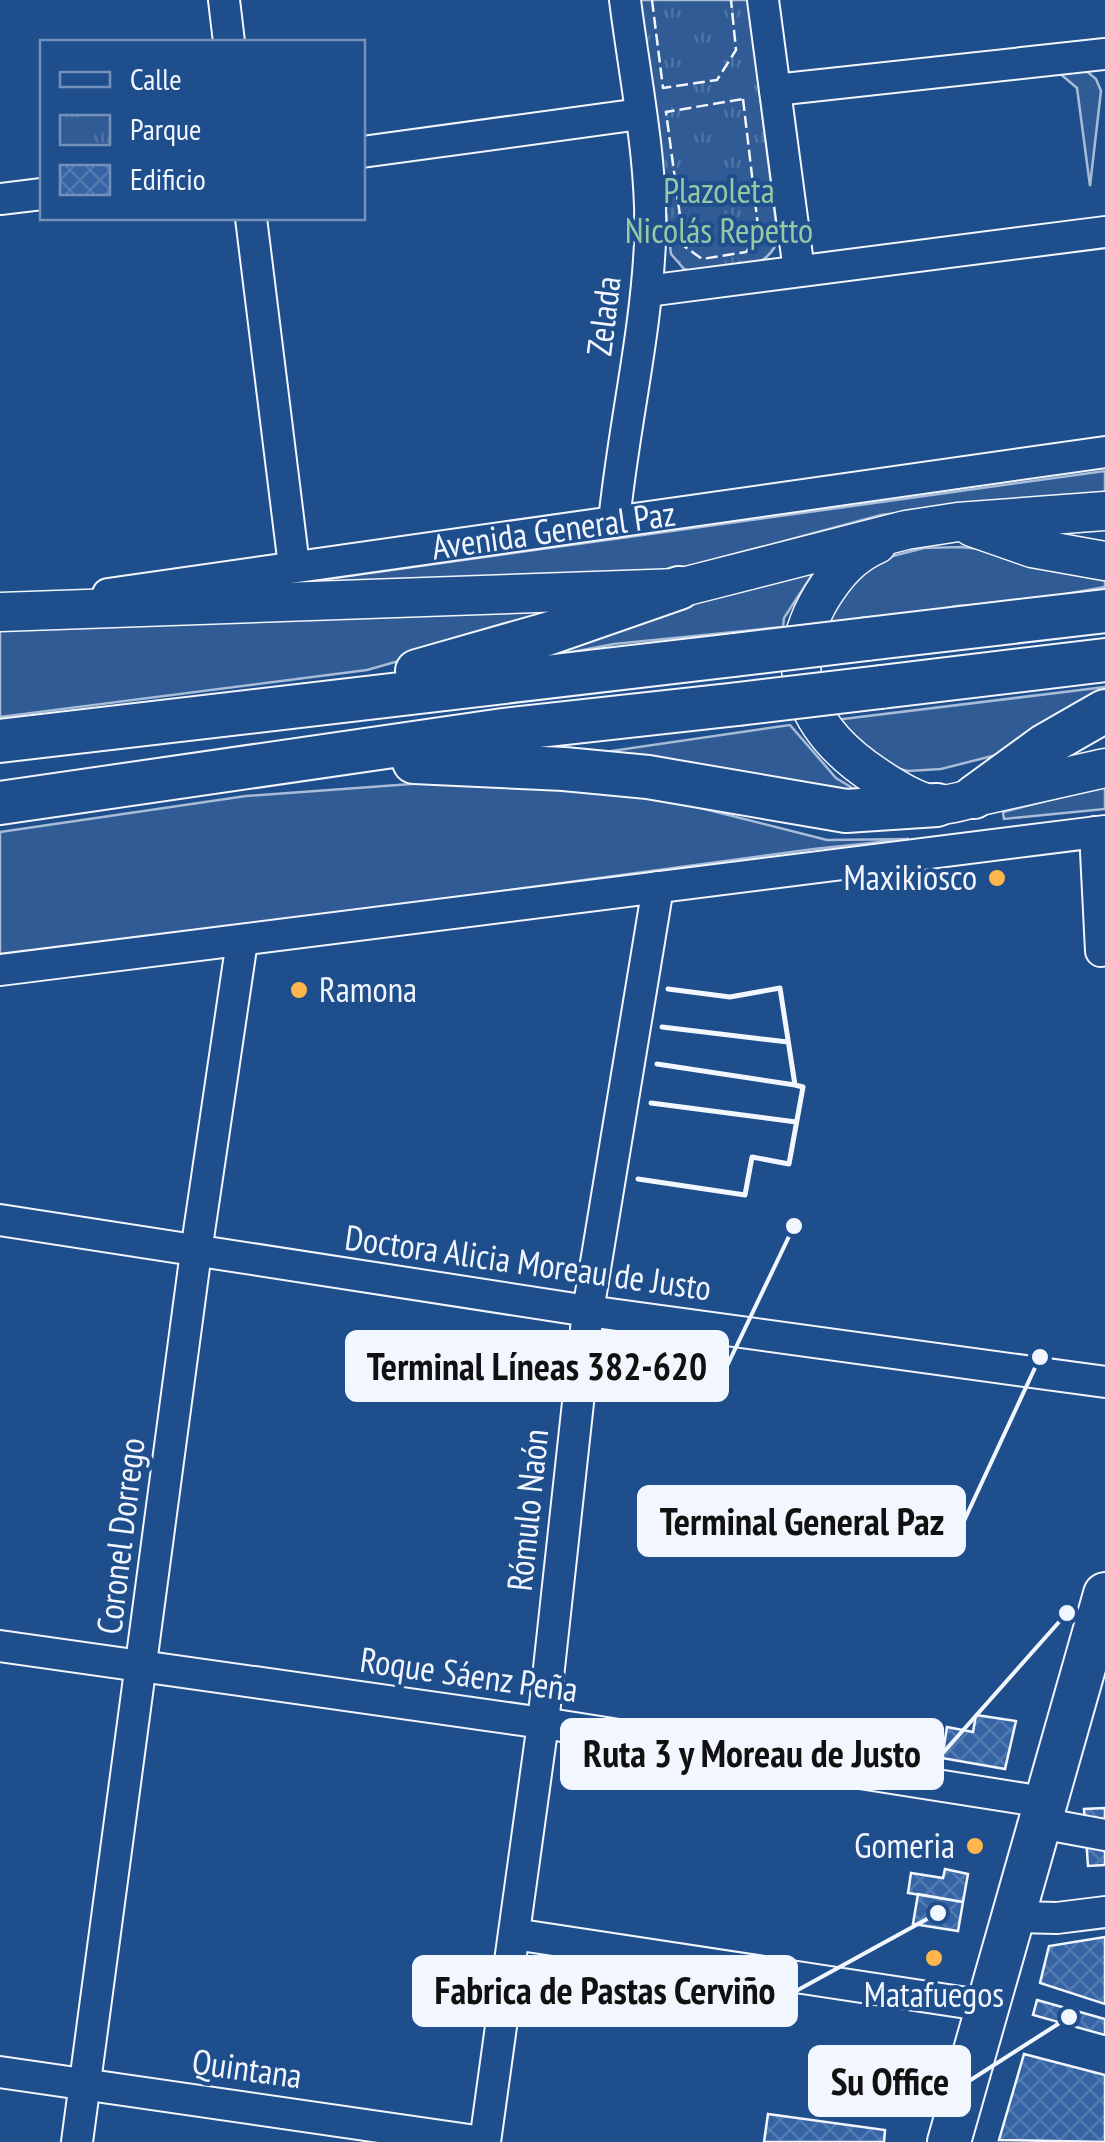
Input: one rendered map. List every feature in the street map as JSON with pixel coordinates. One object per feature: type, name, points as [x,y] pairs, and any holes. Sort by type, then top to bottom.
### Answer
[{"type":"highway","points":[[316,702],[547,634],[679,588]]},
{"type":"highway","points":[[0,742],[1105,611]]},
{"type":"highway","points":[[0,803],[304,757],[1105,660]]},
{"type":"highway","points":[[304,757],[614,774],[846,812],[956,801],[1105,711]]},
{"type":"highway","points":[[949,2142],[1105,1594]]},
{"type":"main road","points":[[0,611],[679,588],[906,530],[958,522],[1105,512]]},
{"type":"main road","points":[[958,522],[1032,548],[1105,561]]},
{"type":"main road","points":[[906,530],[859,552],[836,575],[806,628],[799,667],[802,689],[834,742],[890,786],[956,801],[1105,768]]},
{"type":"street","points":[[224,0],[229,40]]},
{"type":"street","name":"Zelada","points":[[614,522],[647,291],[650,193],[625,0]]},
{"type":"street","points":[[763,0],[799,271]]},
{"type":"street","points":[[775,90],[1105,54]]},
{"type":"street","points":[[365,152],[640,114]]},
{"type":"street","points":[[0,199],[40,194]]},
{"type":"street","points":[[251,220],[294,566]]},
{"type":"street","points":[[647,291],[1105,232]]},
{"type":"street","name":"Avenida General Paz","points":[[0,611],[1105,452]]},
{"type":"street","points":[[0,970],[1100,831],[1101,951]]},
{"type":"street","name":"Rómulo Naón","points":[[484,2142],[543,1723],[588,1311],[658,887]]},
{"type":"street","name":"Coronel Dorrego","points":[[77,2142],[196,1252],[242,941]]},
{"type":"street","name":"Doctora Alicia Moreau de Justo","points":[[0,1220],[588,1311],[1105,1382]]},
{"type":"street","name":"Roque Sáenz Peña","points":[[0,1646],[543,1723],[1042,1812],[1105,1835]]},
{"type":"street","points":[[1011,1917],[1056,1918],[1105,1912]]},
{"type":"street","points":[[514,1934],[987,2006]]},
{"type":"street","name":"Quintana","points":[[0,2072],[484,2142]]},
{"type":"shaded area","points":[[1084,69],[1096,79],[1101,91],[1090,186],[1077,88],[1058,72]]},
{"type":"shaded area","points":[[1105,471],[1105,496],[990,501],[881,515],[696,565],[631,578],[269,587]]},
{"type":"shaded area","points":[[961,547],[1105,574],[1105,587],[1021,602],[957,606],[914,615],[820,625],[858,574],[885,558],[924,548]]},
{"type":"shaded area","points":[[814,572],[784,618],[783,627],[614,644],[546,657],[603,627]]},
{"type":"shaded area","points":[[611,601],[367,670],[0,717],[0,621]]},
{"type":"shaded area","points":[[1105,687],[1105,696],[1012,751],[941,769],[908,771],[873,762],[835,720]]},
{"type":"shaded area","points":[[790,725],[836,778],[854,789],[610,759],[611,751]]},
{"type":"shaded area","points":[[554,781],[673,801],[827,840],[909,839],[0,959],[0,832],[246,796],[425,783]]},
{"type":"shaded area","points":[[1105,786],[1105,809],[1004,819],[1003,812]]},
{"type":"green space","name":"Plazoleta Nicolás Repetto","points":[[639,0],[748,0],[778,239],[772,251],[754,265],[691,271],[684,269],[671,254]]},
{"type":"building","points":[[976,1715],[1016,1721],[1005,1769],[942,1758],[947,1727],[973,1732]]},
{"type":"building","points":[[1105,1808],[1105,1865],[1088,1866],[1084,1809]]},
{"type":"building","points":[[945,1869],[968,1874],[963,1902],[908,1893],[911,1873],[943,1878]]},
{"type":"building","points":[[918,1894],[963,1902],[958,1931],[913,1924]]},
{"type":"building","points":[[1105,1937],[1105,2004],[1040,1983],[1049,1946]]},
{"type":"building","points":[[1037,2000],[1105,2019],[1105,2035],[1033,2015]]},
{"type":"building","points":[[1024,2054],[1105,2075],[1105,2142],[999,2140]]},
{"type":"building","points":[[768,2114],[885,2130],[884,2142],[764,2142]]},
{"type":"fence","points":[[652,0],[663,88],[717,80],[736,50],[731,0]]},
{"type":"fence","points":[[743,99],[759,235],[746,252],[702,259],[684,246],[666,112],[743,99]]},
{"type":"wall","points":[[638,1179],[745,1195],[752,1157],[789,1164],[803,1087],[795,1085],[780,988],[730,997],[668,989]]},
{"type":"wall","points":[[662,1027],[788,1042]]},
{"type":"wall","points":[[657,1064],[795,1085]]},
{"type":"wall","points":[[651,1103],[796,1122]]},
{"type":"place","name":"Maxikiosco","points":[[997,878]]},
{"type":"place","name":"Ramona","points":[[299,990]]},
{"type":"place","name":"Terminal Líneas 382-620","points":[[794,1226]]},
{"type":"place","name":"Terminal General Paz","points":[[1040,1357]]},
{"type":"place","name":"Ruta 3 y Moreau de Justo","points":[[1067,1613]]},
{"type":"place","name":"Gomeria","points":[[975,1846]]},
{"type":"place","name":"Fabrica de Pastas Cerviño","points":[[938,1913]]},
{"type":"place","name":"Matafuegos","points":[[934,1958]]},
{"type":"place","name":"Su Office","points":[[1069,2017]]}]
